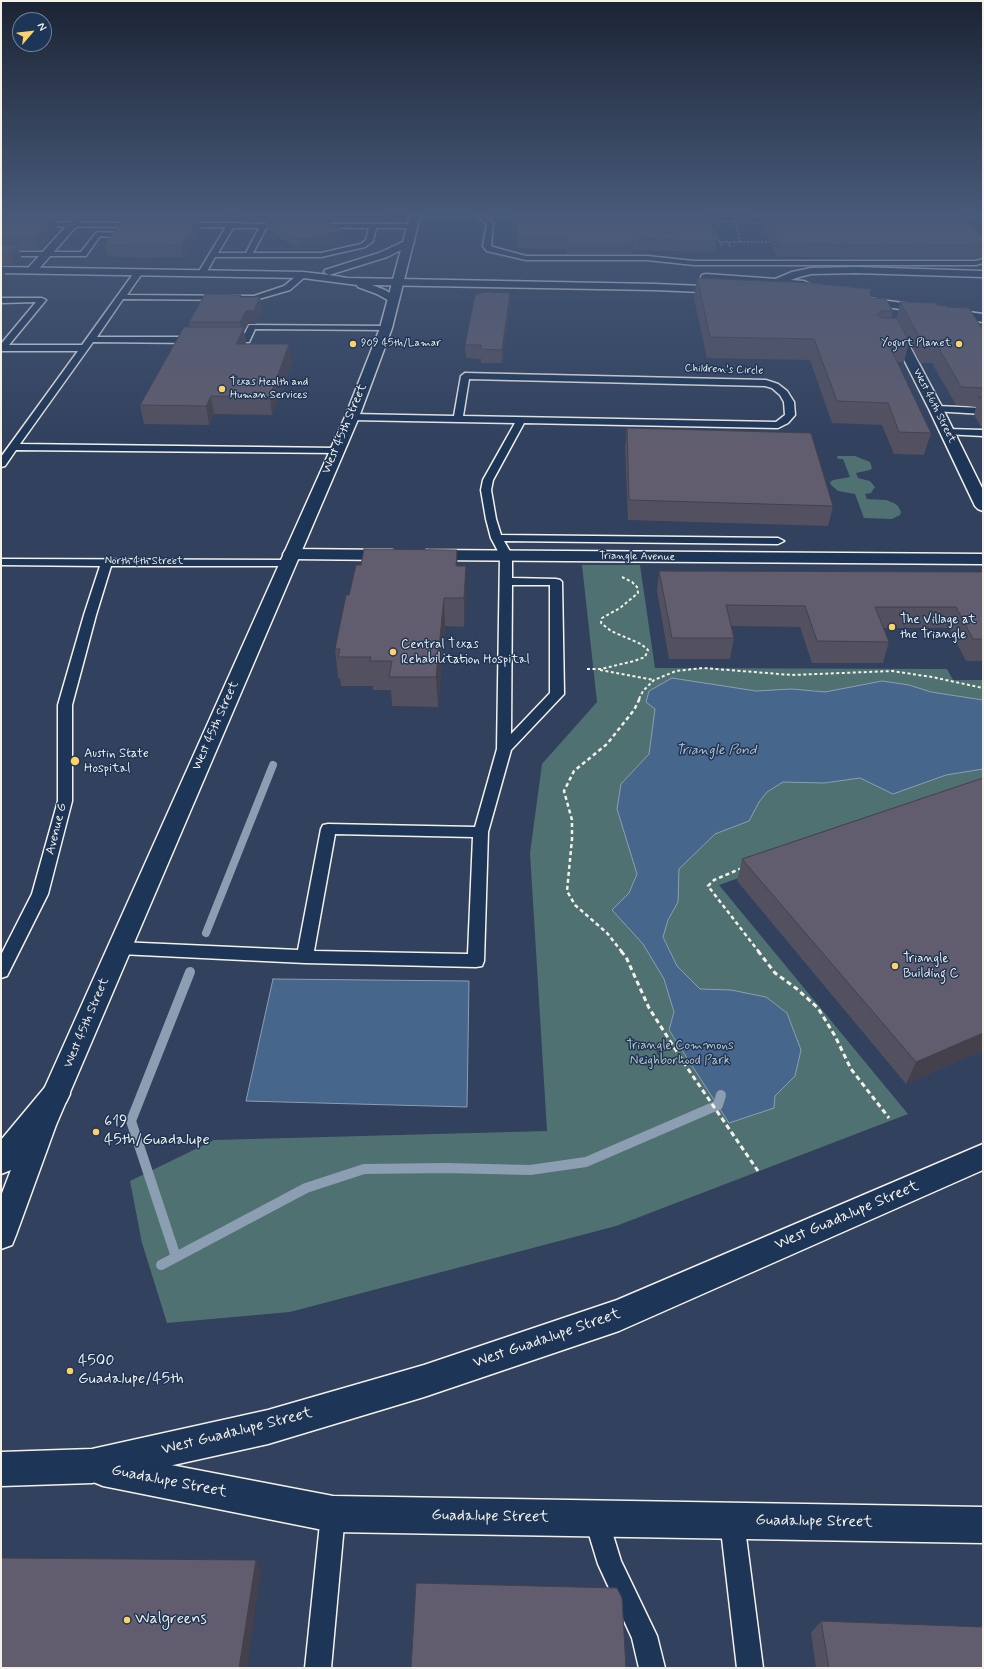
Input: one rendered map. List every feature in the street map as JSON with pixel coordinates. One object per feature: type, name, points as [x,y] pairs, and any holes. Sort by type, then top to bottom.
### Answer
[{"type":"main road","points":[[374,290],[393,300]]},
{"type":"main road","name":"West 45th Street","points":[[1,1235],[42,1125],[352,417],[386,328],[396,290]]},
{"type":"main road","points":[[786,290],[802,295]]},
{"type":"main road","points":[[932,299],[851,294],[883,305],[983,318]]},
{"type":"main road","name":"West 46th Street","points":[[883,305],[892,335],[936,409],[947,432],[979,489],[983,506]]},
{"type":"main road","name":"Triangle Avenue","points":[[290,558],[409,555],[506,555],[983,559]]},
{"type":"main road","points":[[1,1161],[56,1094]]},
{"type":"main road","name":"West Guadalupe Street","points":[[92,1466],[268,1427],[424,1381],[619,1315],[983,1157]]},
{"type":"main road","name":"Guadalupe Street","points":[[1,1469],[92,1466],[333,1514],[983,1525]]},
{"type":"lane","points":[[1,464],[126,290]]},
{"type":"lane","points":[[121,297],[255,298],[281,290]]},
{"type":"lane","points":[[1,301],[42,300],[2,348]]},
{"type":"lane","points":[[91,339],[246,340],[252,326],[386,328]]},
{"type":"lane","points":[[2,348],[84,348]]},
{"type":"lane","name":"Children's Circle","points":[[352,417],[458,419],[521,420],[778,425],[790,415],[789,402],[784,393],[775,386],[766,383],[465,376],[458,419]]},
{"type":"lane","points":[[936,409],[983,411]]},
{"type":"lane","points":[[120,948],[305,957],[476,961],[481,832],[504,749],[506,555],[497,538],[487,500],[486,490],[488,480],[521,420]]},
{"type":"lane","points":[[947,432],[983,433]]},
{"type":"lane","points":[[13,447],[337,451]]},
{"type":"lane","points":[[497,538],[778,541]]},
{"type":"lane","name":"North 4th Street","points":[[1,562],[107,562],[290,558]]},
{"type":"lane","name":"Avenue G","points":[[1,971],[7,946],[40,894],[65,801],[65,705],[90,615],[107,562]]},
{"type":"lane","points":[[504,749],[557,694],[556,582],[506,581]]},
{"type":"lane","points":[[305,957],[328,829],[481,832]]},
{"type":"lane","points":[[318,1668],[333,1514]]},
{"type":"lane","points":[[596,1518],[610,1564],[644,1636],[652,1668]]},
{"type":"lane","points":[[732,1521],[750,1668]]},
{"type":"path","points":[[586,669],[618,666],[646,657],[648,650],[641,644],[611,631],[601,623],[602,618],[620,608],[638,593],[637,587],[632,582],[619,576]]},
{"type":"path","points":[[758,1171],[688,1070],[649,1008],[626,957],[607,933],[575,904],[567,891],[572,839],[572,820],[564,791],[574,771],[607,744],[634,710],[643,691],[654,680],[676,671],[703,668],[792,675],[892,671],[932,676],[983,688]]},
{"type":"path","points":[[594,669],[654,680]]},
{"type":"path","points":[[745,867],[714,880],[708,886],[775,973],[797,989],[818,1008],[835,1036],[851,1069],[889,1118]]},
{"type":"green space","points":[[837,456],[855,456],[870,462],[872,468],[870,470],[856,473],[858,478],[870,481],[875,487],[871,493],[865,494],[867,499],[886,500],[894,503],[898,506],[901,512],[900,515],[892,519],[864,518],[855,494],[838,491],[831,485],[830,482],[833,480],[850,477],[843,459],[838,459]]},
{"type":"green space","name":"Triangle Commons Neighborhood Park","points":[[582,565],[640,565],[655,668],[947,669],[953,680],[983,680],[983,791],[719,885],[908,1114],[616,1226],[290,1312],[167,1323],[142,1243],[130,1181],[214,1140],[547,1131],[530,853],[542,764],[597,702]]},
{"type":"water","name":"Triangle Pond","points":[[672,678],[756,691],[792,689],[825,692],[882,681],[909,685],[931,692],[983,700],[983,769],[946,775],[893,794],[860,778],[824,783],[783,782],[767,792],[759,802],[749,821],[715,834],[679,869],[678,902],[668,920],[663,937],[677,966],[700,989],[731,990],[766,997],[787,1013],[801,1050],[795,1076],[775,1096],[774,1108],[729,1123],[669,1030],[674,1012],[664,979],[643,944],[612,910],[629,893],[637,874],[617,809],[621,784],[649,754],[655,709],[646,702],[649,691]]},
{"type":"water","points":[[273,979],[469,981],[467,1107],[246,1101]]},
{"type":"building","points":[[700,290],[871,290],[870,298],[886,299],[893,311],[880,311],[877,315],[883,318],[897,318],[909,341],[887,341],[931,433],[899,432],[888,403],[837,401],[814,339],[710,337]]},
{"type":"building","points":[[484,292],[510,293],[502,350],[481,349],[481,345],[465,345],[475,295]]},
{"type":"building","points":[[205,294],[260,297],[254,310],[246,311],[240,322],[189,322]]},
{"type":"building","points":[[900,302],[936,303],[937,305],[947,307],[969,308],[983,330],[983,388],[961,387],[937,345],[924,345]]},
{"type":"building","points":[[184,327],[244,327],[236,344],[289,344],[270,397],[211,396],[206,406],[140,405]]},
{"type":"building","points":[[627,428],[811,433],[833,506],[629,500]]},
{"type":"building","name":"Central Texas Rehabilitation Hospital","points":[[364,549],[457,550],[456,566],[466,566],[464,598],[444,598],[436,677],[389,677],[392,661],[370,661],[371,657],[338,657],[340,649],[335,649],[346,595],[349,595],[356,565],[361,565]]},
{"type":"building","points":[[659,571],[983,572],[983,639],[973,639],[956,607],[875,607],[889,642],[817,641],[805,606],[726,605],[734,638],[672,638]]},
{"type":"building","name":"Triangle Building C","points":[[983,778],[983,1033],[916,1062],[742,859]]},
{"type":"building","name":"Walgreens","points":[[1,1558],[256,1560],[239,1668],[1,1668]]},
{"type":"building","points":[[416,1583],[617,1588],[622,1598],[626,1668],[411,1668]]},
{"type":"building","points":[[821,1621],[983,1627],[983,1668],[829,1668]]},
{"type":"waterway","points":[[206,933],[273,765]]},
{"type":"waterway","points":[[176,1257],[131,1121],[190,972]]},
{"type":"waterway","points":[[161,1265],[306,1188],[364,1169],[446,1168],[530,1170],[586,1162],[718,1105],[721,1095]]},
{"type":"place","name":"909 45th/Lamar","points":[[353,344]]},
{"type":"place","name":"Yogurt Planet","points":[[959,344]]},
{"type":"place","name":"Texas Health and Human Services","points":[[222,389]]},
{"type":"place","name":"The Village at the Triangle","points":[[892,627]]},
{"type":"place","name":"Central Texas Rehabilitation Hospital","points":[[393,652]]},
{"type":"place","name":"Austin State Hospital","points":[[75,761]]},
{"type":"place","name":"Triangle Building C","points":[[895,966]]},
{"type":"place","name":"619 45th/Guadalupe","points":[[96,1132]]},
{"type":"place","name":"4500 Guadalupe/45th","points":[[70,1371]]},
{"type":"place","name":"Walgreens","points":[[127,1620]]}]
